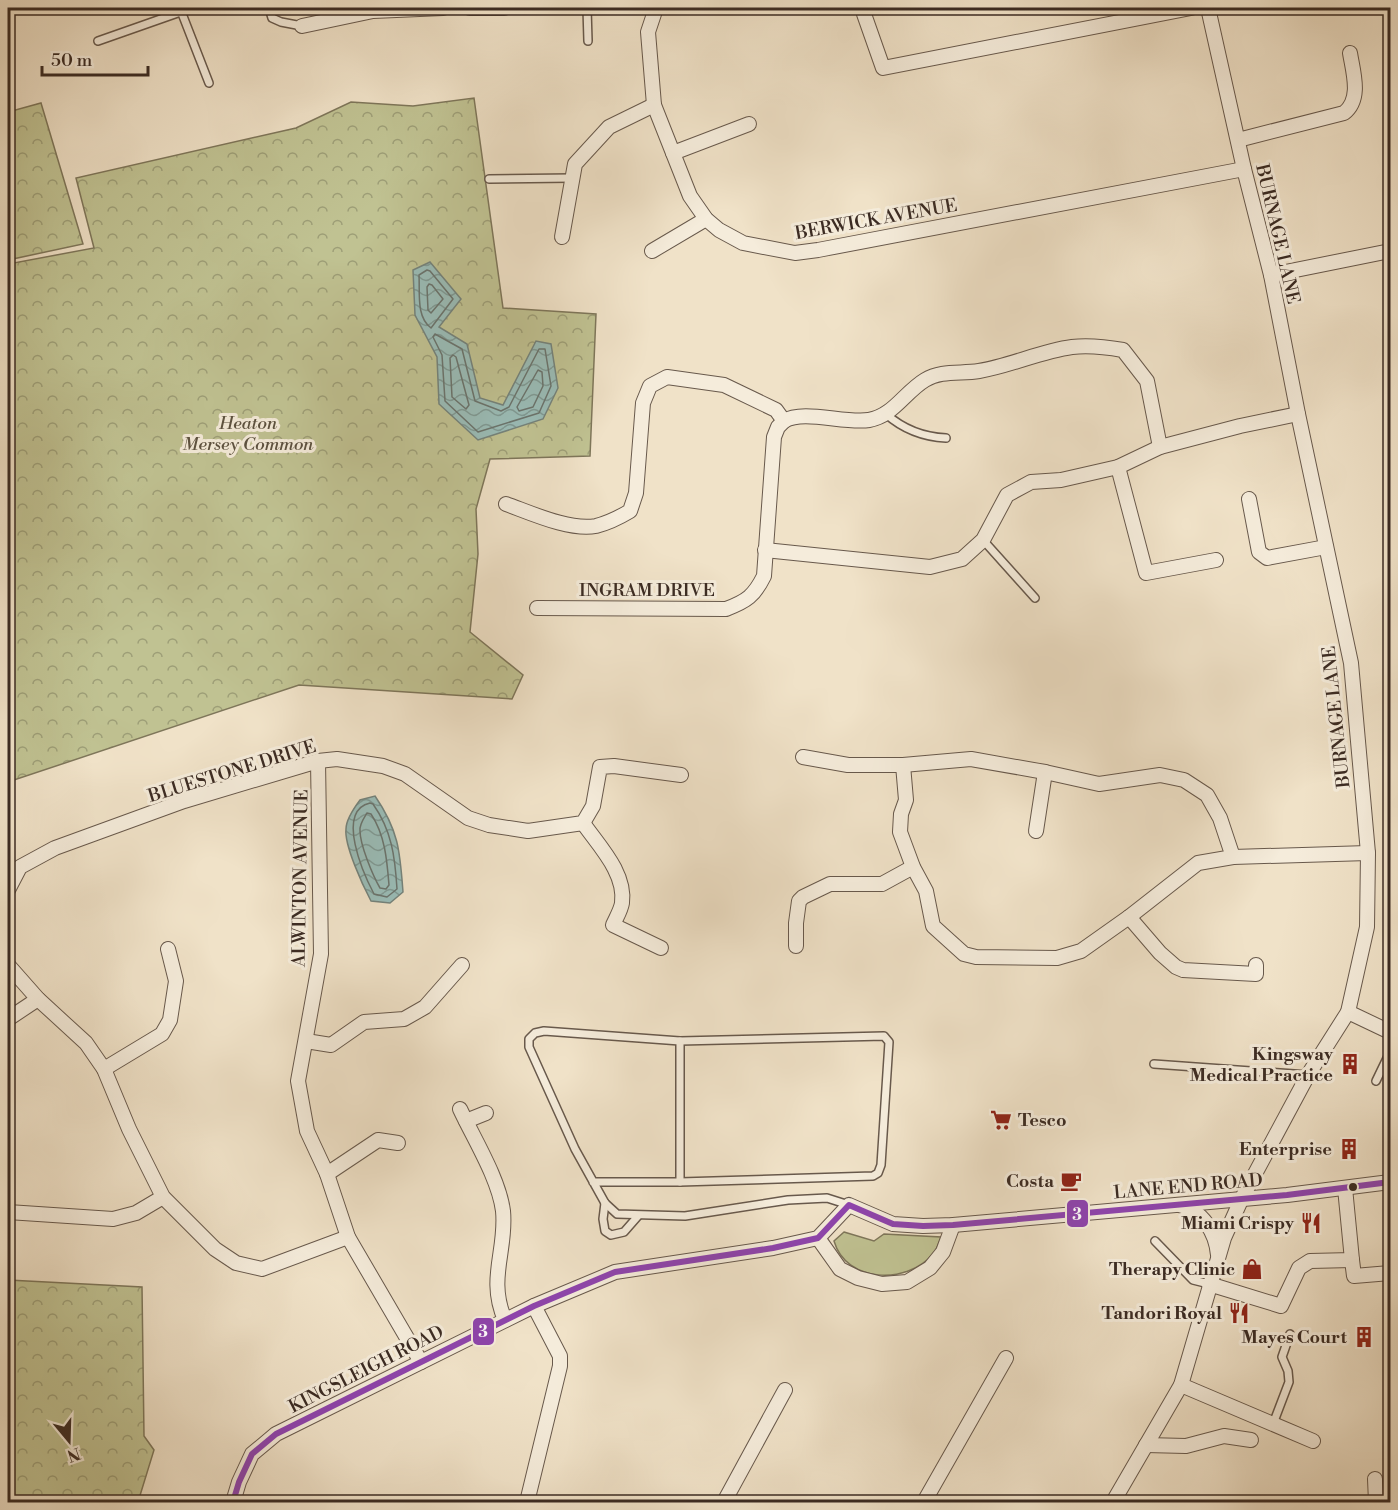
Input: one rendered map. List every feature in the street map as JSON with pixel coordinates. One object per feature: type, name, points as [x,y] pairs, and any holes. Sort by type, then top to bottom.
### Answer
[{"type":"street","points":[[302,26],[373,11],[443,8]]},
{"type":"street","points":[[470,8],[504,8]]},
{"type":"street","name":"BERWICK AVENUE","points":[[656,8],[648,32],[654,105],[690,196],[706,219],[719,230],[743,243],[795,253],[1244,169]]},
{"type":"street","points":[[864,14],[883,68],[1191,8]]},
{"type":"street","name":"BURNAGE LANE","points":[[1113,1503],[1181,1384],[1209,1284],[1227,1231],[1242,1198],[1308,1075],[1348,1012],[1367,927],[1368,853],[1351,663],[1271,275],[1244,169],[1208,8]]},
{"type":"street","points":[[1238,140],[1344,113],[1353,105],[1354,99],[1355,85],[1350,53]]},
{"type":"street","points":[[562,237],[575,164],[609,127],[654,105]]},
{"type":"street","points":[[673,153],[749,124]]},
{"type":"street","points":[[652,252],[706,219]]},
{"type":"street","points":[[1271,275],[1390,251]]},
{"type":"street","points":[[506,504],[568,525],[595,526],[617,519],[630,511],[636,494],[643,403],[650,386],[667,377],[724,385],[776,410],[784,422],[791,417],[802,417],[852,422],[872,420],[886,414],[925,380],[944,374],[980,371],[1072,347],[1100,346],[1123,350],[1147,381],[1160,447]]},
{"type":"street","points":[[765,550],[930,567],[962,559],[983,540],[1007,495],[1031,482],[1061,480],[1118,467],[1160,447],[1240,426],[1298,414]]},
{"type":"street","name":"INGRAM DRIVE","points":[[537,608],[726,609],[744,602],[757,590],[764,576],[774,437],[778,427],[784,422]]},
{"type":"street","points":[[1118,467],[1146,573],[1216,560]]},
{"type":"street","points":[[1249,499],[1259,552],[1267,558],[1326,548]]},
{"type":"street","points":[[803,757],[848,765],[903,765],[970,759],[1099,784],[1160,775],[1184,780],[1207,795],[1220,818],[1233,857]]},
{"type":"street","name":"BLUESTONE DRIVE","points":[[8,890],[20,867],[55,848],[184,801],[318,761],[337,759],[383,766],[405,774],[468,818],[489,825],[528,831],[583,823]]},
{"type":"street","name":"ALWINTON AVENUE","points":[[318,761],[321,954],[298,1081],[307,1131],[327,1174],[348,1237],[421,1362]]},
{"type":"street","points":[[903,765],[906,800],[901,814],[900,832],[913,867],[926,891],[933,926],[964,954],[976,957],[1058,958],[1081,951],[1198,863],[1233,857],[1368,853]]},
{"type":"street","points":[[661,948],[613,925],[622,903],[620,881],[613,864],[583,823],[593,806],[600,767],[614,766],[681,775]]},
{"type":"street","points":[[1036,831],[1045,772]]},
{"type":"street","points":[[796,946],[796,923],[800,901],[803,897],[830,884],[882,884],[913,867]]},
{"type":"street","points":[[1129,917],[1169,963],[1183,970],[1256,974],[1256,965]]},
{"type":"street","points":[[104,1070],[162,1034],[170,1020],[176,981],[168,949]]},
{"type":"street","points":[[8,965],[38,999],[86,1043],[104,1070],[129,1129],[164,1197],[215,1250],[236,1263],[262,1269],[348,1237]]},
{"type":"street","points":[[306,1041],[331,1045],[364,1022],[404,1019],[425,1007],[462,965]]},
{"type":"street","points":[[8,1019],[38,999]]},
{"type":"street","points":[[1348,1012],[1390,1032]]},
{"type":"street","points":[[486,1113],[463,1115],[497,1187],[501,1201],[503,1219],[496,1284],[505,1320]]},
{"type":"street","points":[[327,1174],[378,1140],[398,1143]]},
{"type":"street","name":"LANE END ROAD","points":[[849,1205],[893,1224],[953,1225],[1293,1194],[1390,1182]]},
{"type":"street","points":[[1345,1188],[1354,1276],[1390,1273]]},
{"type":"street","points":[[8,1212],[113,1218],[136,1213],[164,1197]]},
{"type":"street","points":[[849,1205],[818,1238],[840,1269],[858,1278],[882,1284],[907,1282],[930,1268],[943,1252],[953,1225]]},
{"type":"street","points":[[1177,1205],[1189,1208],[1206,1223],[1216,1241],[1218,1257]]},
{"type":"street","name":"KINGSLEIGH ROAD","points":[[233,1503],[239,1482],[252,1454],[276,1434],[534,1306],[615,1272],[773,1248],[818,1238]]},
{"type":"street","points":[[1209,1284],[1281,1306],[1299,1268],[1310,1261],[1352,1260]]},
{"type":"street","points":[[527,1503],[560,1366],[560,1356],[534,1306]]},
{"type":"street","points":[[924,1503],[1006,1358]]},
{"type":"street","points":[[1181,1384],[1313,1441]]},
{"type":"street","points":[[727,1501],[785,1390]]},
{"type":"street","points":[[1146,1445],[1186,1446],[1224,1436],[1251,1440]]},
{"type":"street","points":[[1375,1479],[1376,1503]]},
{"type":"lane","points":[[98,41],[192,8]]},
{"type":"lane","points":[[269,8],[272,18],[302,26]]},
{"type":"lane","points":[[588,8],[588,41]]},
{"type":"lane","points":[[181,12],[209,83]]},
{"type":"lane","points":[[489,179],[572,178]]},
{"type":"lane","points":[[886,414],[913,431],[946,438]]},
{"type":"lane","points":[[983,540],[1035,598]]},
{"type":"lane","points":[[593,1182],[867,1177],[878,1173],[881,1165],[889,1042],[884,1036],[680,1041],[544,1031],[536,1033],[529,1039],[529,1047],[575,1149],[593,1182],[605,1203],[618,1214],[685,1216],[788,1200],[827,1198],[849,1205]]},
{"type":"lane","points":[[680,1041],[680,1182]]},
{"type":"lane","points":[[1376,1081],[1390,1052]]},
{"type":"lane","points":[[1154,1064],[1308,1075]]},
{"type":"lane","points":[[605,1203],[603,1219],[605,1231],[611,1235],[624,1232],[638,1216]]},
{"type":"lane","points":[[1155,1241],[1193,1280],[1209,1284]]},
{"type":"lane","points":[[1273,1424],[1289,1382],[1288,1371],[1282,1357],[1290,1334]]},
{"type":"green space","name":"Heaton Mersey Common","points":[[474,98],[503,308],[596,314],[590,456],[490,459],[476,509],[478,554],[470,632],[523,675],[512,699],[299,685],[8,782],[8,264],[94,248],[76,178],[296,128],[351,102],[413,106]]},
{"type":"green space","points":[[41,103],[83,244],[8,260],[8,112]]},
{"type":"green space","points":[[844,1232],[874,1241],[884,1234],[941,1237],[934,1252],[922,1264],[893,1275],[878,1275],[864,1272],[851,1265],[841,1255],[834,1241]]},
{"type":"green space","points":[[8,1280],[142,1287],[144,1436],[154,1450],[138,1502],[8,1502]]},
{"type":"water","points":[[430,262],[461,299],[439,327],[467,344],[480,398],[503,405],[536,341],[551,344],[558,388],[543,419],[478,440],[439,404],[437,357],[415,315],[413,270]]},
{"type":"water","points":[[375,796],[394,831],[399,853],[403,892],[390,903],[371,901],[363,886],[346,836],[347,821],[360,800]]},
{"type":"transit line","name":"3","points":[[233,1502],[252,1454],[276,1434],[534,1306],[615,1272],[773,1248],[818,1238],[849,1205],[893,1224],[953,1225],[1287,1195],[1390,1182]]},
{"type":"place","name":"Kingsway Medical Practice","points":[[1350,1064]]},
{"type":"place","name":"Tesco","points":[[1001,1120]]},
{"type":"place","name":"Enterprise","points":[[1349,1149]]},
{"type":"place","name":"Costa","points":[[1071,1181]]},
{"type":"place","name":"Miami Crispy","points":[[1311,1223]]},
{"type":"place","name":"Therapy Clinic","points":[[1252,1269]]},
{"type":"place","name":"Tandori Royal","points":[[1239,1313]]},
{"type":"place","name":"Mayes Court","points":[[1364,1337]]}]
